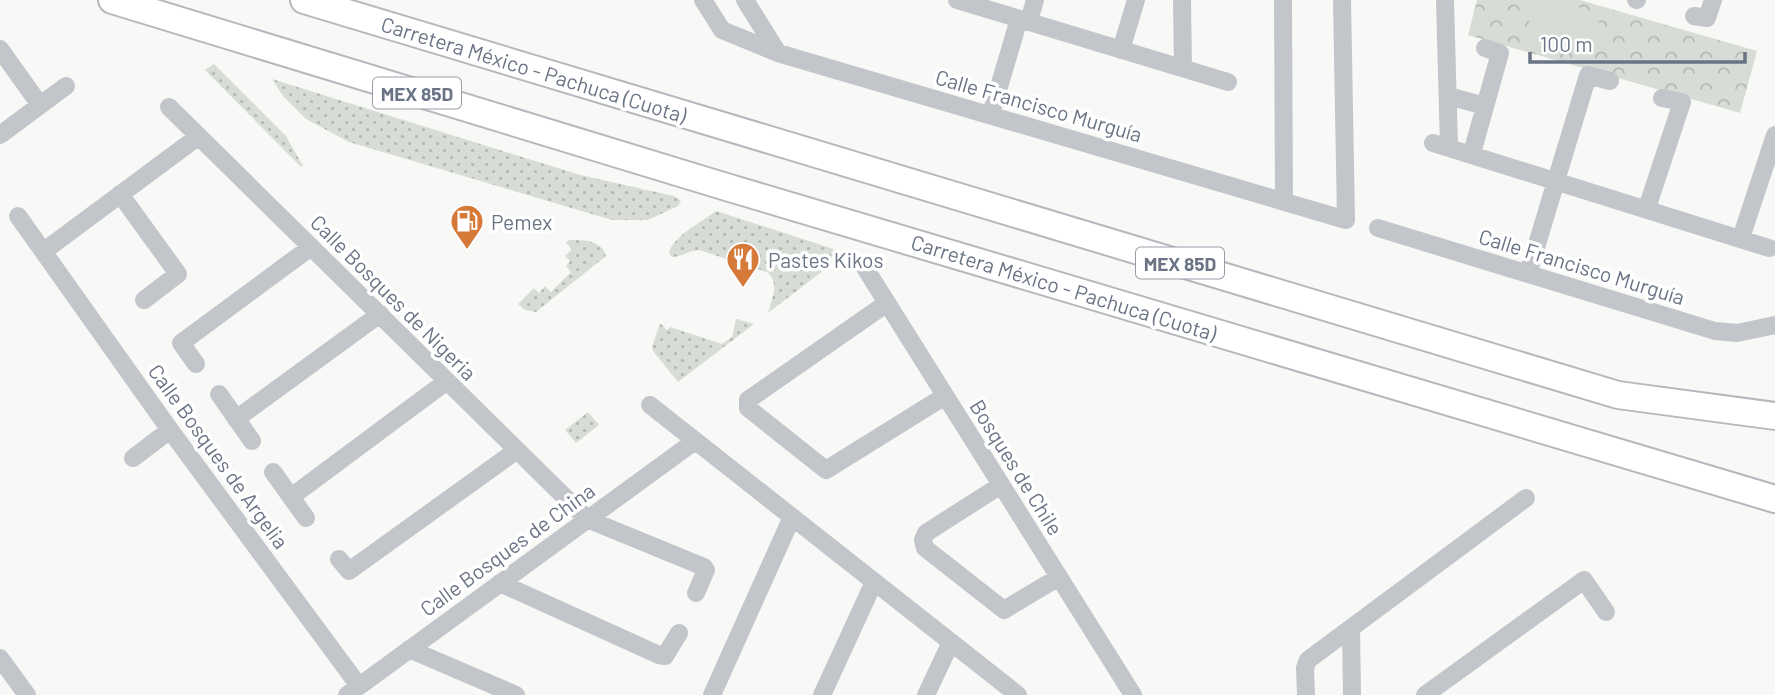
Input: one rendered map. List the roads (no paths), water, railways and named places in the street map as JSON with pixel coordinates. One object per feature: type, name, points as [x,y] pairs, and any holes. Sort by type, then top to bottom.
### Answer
[{"type":"highway","name":"Carretera México - Pachuca (Cuota)","points":[[112,0],[723,186],[1775,499]]},
{"type":"highway","name":"Carretera México - Pachuca (Cuota)","points":[[304,0],[1618,395],[1775,416]]},
{"type":"street","name":"Calle Francisco Murguía","points":[[703,0],[722,30],[778,53],[1346,220],[1342,0]]},
{"type":"street","points":[[745,0],[778,53]]},
{"type":"street","points":[[957,0],[1228,82]]},
{"type":"street","points":[[991,114],[1024,20],[1035,0]]},
{"type":"street","points":[[1121,50],[1136,0]]},
{"type":"street","points":[[1182,0],[1183,68]]},
{"type":"street","points":[[1283,0],[1284,200]]},
{"type":"street","points":[[1445,0],[1448,96],[1441,145],[1769,247]]},
{"type":"street","points":[[1694,16],[1707,18],[1713,0]]},
{"type":"street","points":[[1472,153],[1500,53],[1485,48]]},
{"type":"street","points":[[0,49],[40,105]]},
{"type":"street","points":[[1528,274],[1588,75],[1610,81]]},
{"type":"street","points":[[0,135],[66,86]]},
{"type":"street","points":[[1448,96],[1485,106]]},
{"type":"street","points":[[1647,208],[1682,102],[1662,98]]},
{"type":"street","name":"Calle Bosques de Nigeria","points":[[169,107],[587,519]]},
{"type":"street","points":[[1741,238],[1775,135]]},
{"type":"street","points":[[44,251],[199,136]]},
{"type":"street","points":[[120,194],[178,274],[144,300]]},
{"type":"street","name":"Calle Bosques de Argelia","points":[[18,216],[353,691]]},
{"type":"street","name":"Calle Francisco Murguía","points":[[1378,228],[1715,331],[1737,333],[1775,325]]},
{"type":"street","points":[[196,363],[181,343],[311,247]]},
{"type":"street","name":"Bosques de Chile","points":[[862,263],[1133,695]]},
{"type":"street","points":[[887,303],[748,400],[748,408],[826,470],[945,396]]},
{"type":"street","points":[[236,419],[380,314]]},
{"type":"street","points":[[291,496],[447,381]]},
{"type":"street","points":[[219,394],[252,441]]},
{"type":"street","points":[[649,405],[1018,695]]},
{"type":"street","points":[[133,458],[170,430]]},
{"type":"street","name":"Calle Bosques de China","points":[[353,691],[695,441]]},
{"type":"street","points":[[339,559],[349,571],[517,450]]},
{"type":"street","points":[[273,471],[306,518]]},
{"type":"street","points":[[1001,485],[926,533],[923,540],[925,548],[1004,610],[1059,577]]},
{"type":"street","points":[[1306,695],[1305,668],[1308,660],[1526,498]]},
{"type":"street","points":[[712,695],[792,517]]},
{"type":"street","points":[[587,519],[704,567],[706,570],[696,593]]},
{"type":"street","points":[[1425,695],[1584,579],[1606,612]]},
{"type":"street","points":[[822,695],[874,582]]},
{"type":"street","points":[[500,583],[665,656],[679,633]]},
{"type":"street","points":[[1351,628],[1352,695]]},
{"type":"street","points":[[926,695],[950,642]]},
{"type":"street","points":[[409,649],[516,695]]},
{"type":"street","points":[[0,657],[27,695]]},
{"type":"place","name":"Pemex","points":[[467,251]]},
{"type":"place","name":"Pastes Kikos","points":[[743,289]]}]
